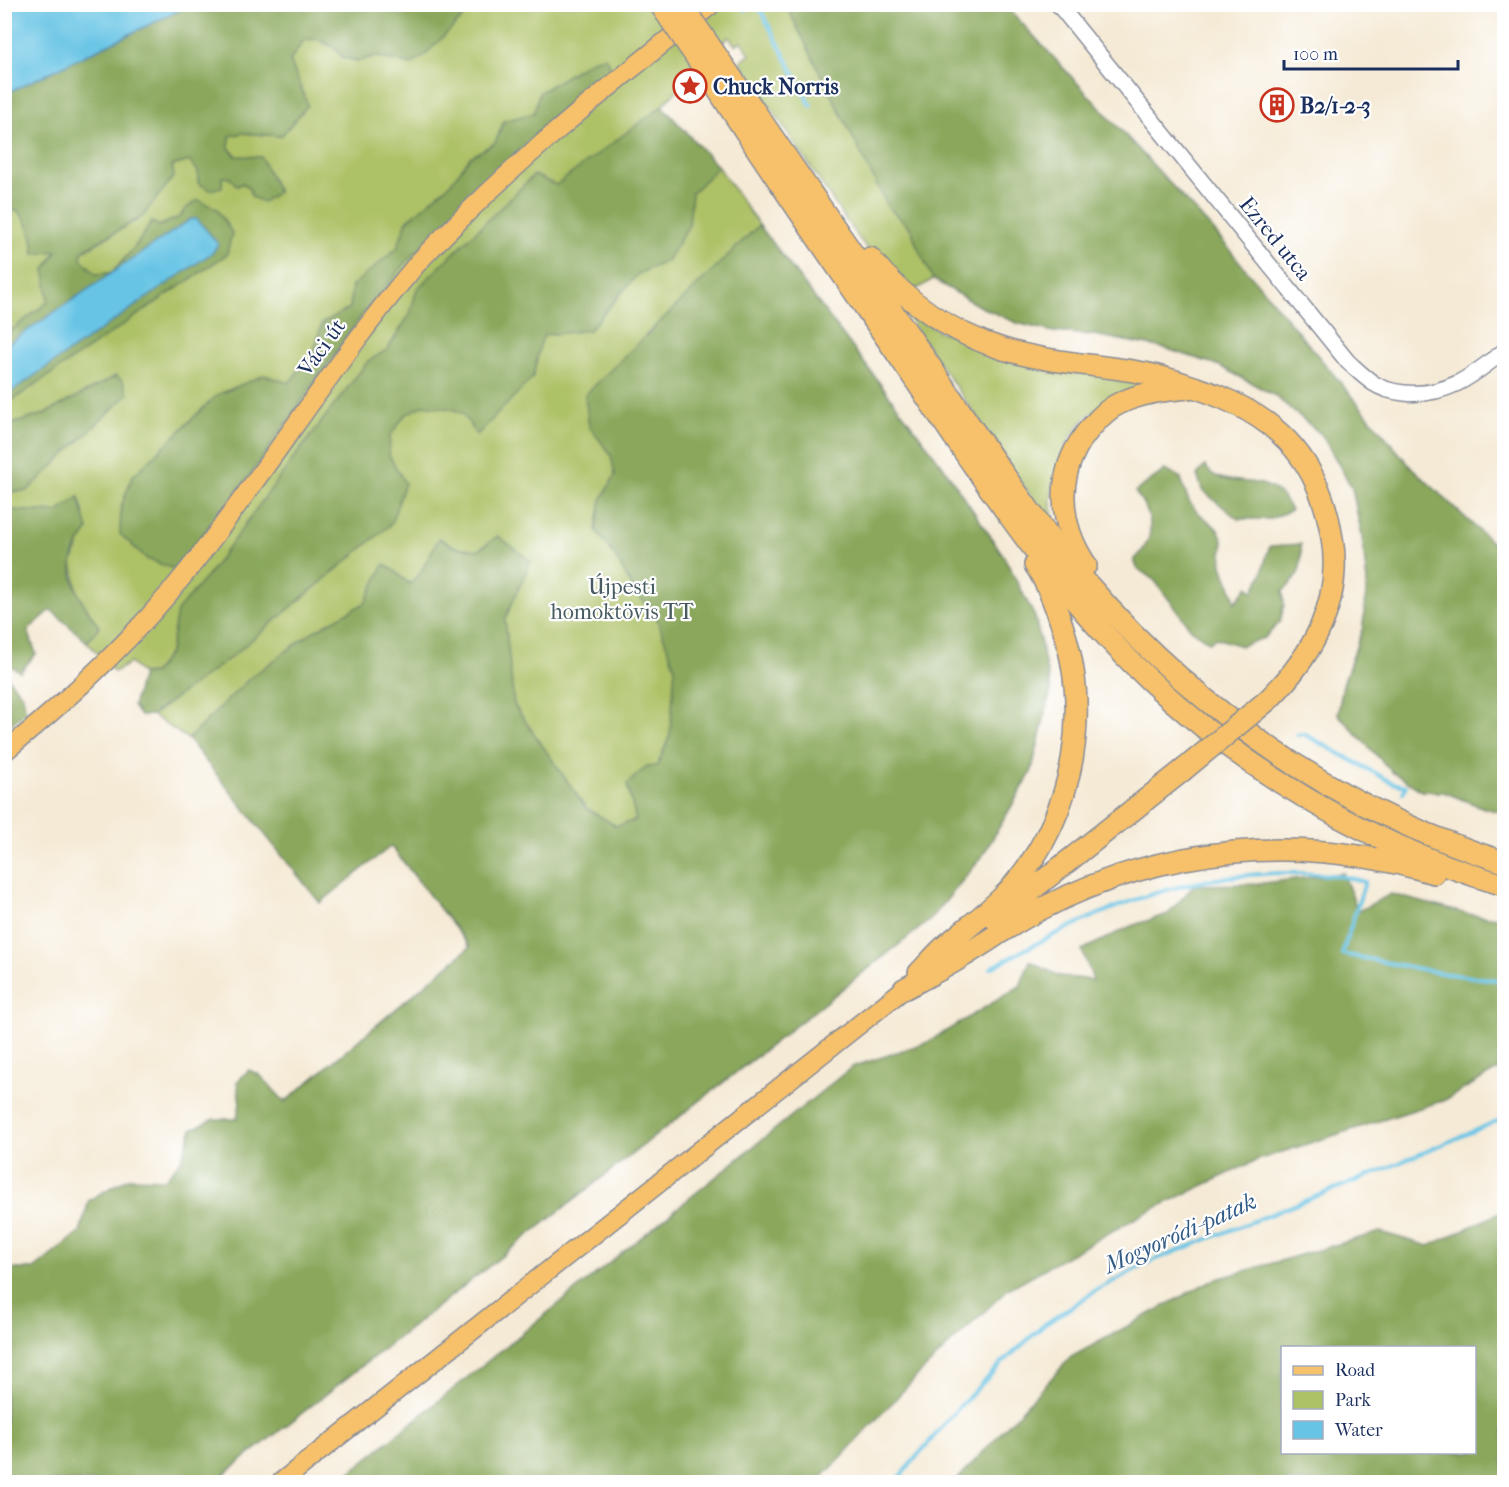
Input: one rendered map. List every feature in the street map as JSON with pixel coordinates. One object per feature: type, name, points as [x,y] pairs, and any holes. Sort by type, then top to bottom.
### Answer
[{"type":"highway","points":[[660,4],[718,73],[826,213],[1016,491],[1060,551],[1139,639],[1218,711],[1280,756],[1357,802],[1390,818],[1442,841],[1504,862]]},
{"type":"highway","points":[[681,4],[755,148],[982,477],[1040,557],[1096,625],[1148,680],[1234,751],[1281,783],[1324,809],[1387,841],[1447,867],[1504,885]]},
{"type":"highway","points":[[826,213],[847,230],[879,270],[907,297],[943,322],[967,335],[1004,350],[1030,356],[1171,378],[1242,406],[1275,429],[1308,466],[1327,508],[1334,548],[1334,571],[1327,612],[1308,654],[1288,680],[1268,700],[1182,771],[904,989]]},
{"type":"highway","points":[[1108,605],[1100,586],[1072,543],[1067,527],[1063,488],[1077,444],[1100,417],[1115,405],[1139,395],[1194,387]]},
{"type":"highway","points":[[904,989],[944,948],[1012,886],[1034,857],[1050,829],[1064,796],[1073,763],[1077,722],[1075,676],[1066,636],[1054,602],[1037,568],[999,513],[982,477]]},
{"type":"highway","points":[[904,989],[1032,914],[1104,881],[1166,862],[1228,852],[1283,849],[1343,854],[1413,867],[1504,894]]},
{"type":"main road","name":"Váci út","points":[[4,752],[54,710],[103,664],[188,571],[252,487],[363,330],[418,263],[540,144],[712,4]]},
{"type":"main road","points":[[281,1482],[904,989]]},
{"type":"street","name":"Ezred utca","points":[[1058,4],[1348,362],[1374,384],[1395,392],[1421,395],[1440,391],[1467,379],[1504,351]]},
{"type":"green space","points":[[190,5],[481,5],[465,15],[426,54],[411,65],[376,56],[359,61],[344,58],[332,46],[316,39],[304,40],[290,60],[308,105],[281,136],[242,133],[230,136],[229,148],[236,156],[261,157],[278,192],[263,202],[252,197],[249,189],[243,183],[237,186],[230,178],[222,177],[222,187],[210,190],[198,183],[198,171],[189,161],[172,166],[174,176],[142,217],[82,251],[81,259],[96,274],[112,273],[134,248],[152,222],[159,226],[180,217],[185,209],[198,200],[217,209],[232,233],[227,254],[5,405],[5,335],[48,302],[45,270],[57,251],[34,254],[32,236],[25,220],[17,210],[5,211],[4,94]]},
{"type":"green space","name":"Újpesti homoktövis TT","points":[[481,5],[1005,5],[1213,230],[1409,465],[1504,554],[1484,808],[1444,792],[1423,791],[1392,772],[1338,714],[1343,685],[1363,627],[1367,581],[1362,536],[1352,488],[1322,435],[1274,395],[1218,365],[1164,348],[1095,335],[1054,332],[1017,323],[979,306],[933,279],[909,294],[882,268],[851,228],[740,61],[750,55],[742,41],[735,45],[729,37],[662,106],[718,167],[759,225],[942,465],[1003,555],[1035,617],[1051,690],[1031,773],[981,858],[930,920],[214,1482],[5,1482],[5,1336],[470,947],[391,846],[251,677],[188,739],[152,715],[230,658],[178,612],[170,652],[154,673],[142,674],[130,663],[114,672],[87,642],[99,627],[78,595],[72,563],[80,542],[88,530],[79,498],[58,512],[5,510],[5,405],[227,254],[185,209],[180,217],[159,226],[152,223],[112,273],[96,274],[81,259],[82,252],[142,217],[172,166],[189,161],[198,171],[230,178],[243,183],[249,189],[278,192],[268,178],[235,155],[229,148],[230,136],[242,133],[281,136],[307,105],[290,60],[304,40],[316,39],[332,46],[344,58],[359,61],[376,56],[395,61],[452,28],[465,15]]},
{"type":"green space","points":[[786,5],[1005,5],[1213,230],[1409,465],[1504,554],[1504,813],[1484,808],[1444,792],[1422,791],[1392,772],[1338,714],[1343,685],[1363,627],[1367,581],[1362,536],[1352,488],[1322,435],[1274,395],[1218,365],[1164,348],[1095,335],[1054,332],[1017,323],[979,306],[933,279],[911,229],[888,207]]},
{"type":"green space","points":[[605,57],[612,68],[534,135],[411,257],[361,316],[243,485],[174,569],[147,559],[120,534],[121,507],[132,477],[217,395],[264,375],[289,383],[314,351],[322,323],[350,308],[352,286],[397,248],[407,221],[450,184],[470,157],[495,143],[504,121],[534,113],[539,93],[592,60]]},
{"type":"green space","points":[[662,106],[718,167],[692,193],[689,225],[667,261],[638,274],[589,330],[544,335],[533,377],[477,435],[463,414],[452,409],[424,405],[405,415],[390,436],[389,455],[405,483],[391,524],[230,658],[152,715],[140,716],[133,706],[142,674],[154,673],[170,652],[177,611],[208,575],[368,361],[387,350],[410,314],[417,289],[534,175],[556,185]]},
{"type":"green space","points":[[17,210],[30,230],[34,254],[57,250],[45,270],[48,302],[5,335],[5,211]]},
{"type":"green space","name":"Újpesti homoktövis TT","points":[[759,225],[942,465],[1003,555],[1035,617],[1051,690],[1031,773],[981,858],[930,920],[214,1482],[5,1482],[5,1269],[34,1269],[80,1232],[89,1200],[128,1178],[165,1179],[181,1160],[192,1129],[213,1119],[237,1119],[240,1103],[237,1082],[249,1070],[260,1075],[285,1102],[470,947],[391,846],[320,903],[188,739],[251,677],[314,631],[365,603],[384,564],[410,584],[420,573],[439,538],[455,547],[478,550],[498,536],[531,561],[505,619],[514,705],[586,808],[616,826],[636,820],[627,784],[647,766],[657,766],[670,735],[675,668],[654,611],[636,594],[615,556],[596,530],[601,500],[615,475],[611,455],[589,426],[585,395]]},
{"type":"green space","points":[[907,309],[938,331],[1112,378],[1151,385],[1095,411],[1074,432],[1062,455],[1054,480],[1051,508],[1055,525],[1052,527],[918,332],[904,310]]},
{"type":"green space","points":[[116,376],[123,381],[128,394],[27,491],[5,492],[5,426],[44,414]]},
{"type":"green space","points":[[1205,466],[1213,474],[1223,479],[1256,483],[1273,488],[1291,510],[1271,519],[1238,519],[1202,490],[1197,475]]},
{"type":"green space","points":[[1165,470],[1181,478],[1193,506],[1220,533],[1223,542],[1222,564],[1235,603],[1248,586],[1253,592],[1262,574],[1270,546],[1301,544],[1301,559],[1297,576],[1283,591],[1284,605],[1280,622],[1264,638],[1241,646],[1216,638],[1209,642],[1191,629],[1155,581],[1137,568],[1134,560],[1147,543],[1150,526],[1146,509],[1135,492]]},
{"type":"green space","points":[[79,497],[88,530],[74,555],[72,573],[80,597],[99,627],[87,642],[51,610],[28,630],[36,654],[20,672],[5,662],[5,510],[58,512]]},
{"type":"green space","points":[[4,673],[23,696],[26,712],[5,729]]},
{"type":"green space","points":[[1343,873],[1358,911],[1391,894],[1467,914],[1504,919],[1504,1066],[1445,1100],[1257,1160],[1143,1214],[1008,1289],[916,1377],[818,1482],[338,1482],[852,1067],[928,1042],[1020,986],[1030,961],[1059,976],[1093,980],[1082,950],[1131,926],[1168,914],[1194,885],[1256,884]]},
{"type":"green space","points":[[1504,1211],[1504,1482],[955,1482],[1071,1357],[1210,1281],[1380,1232],[1429,1246]]},
{"type":"water","points":[[5,4],[190,4],[190,5],[5,94]]},
{"type":"water","points":[[191,219],[197,219],[218,244],[213,252],[5,396],[5,346]]},
{"type":"waterway","points":[[755,4],[761,11],[811,106]]},
{"type":"waterway","points":[[745,10],[755,4]]},
{"type":"waterway","points":[[1297,735],[1304,734],[1393,783],[1406,786],[1403,793]]},
{"type":"waterway","points":[[991,968],[1099,914],[1172,888],[1251,875],[1293,873],[1338,876],[1365,882],[1342,954],[1441,973],[1504,981]]},
{"type":"waterway","name":"Mogyoródi-patak","points":[[895,1482],[961,1405],[1001,1364],[1044,1325],[1095,1291],[1147,1263],[1378,1172],[1504,1118]]},
{"type":"place","name":"Chuck Norris","points":[[690,86]]},
{"type":"place","name":"B2/1-2-3","points":[[1277,105]]}]
